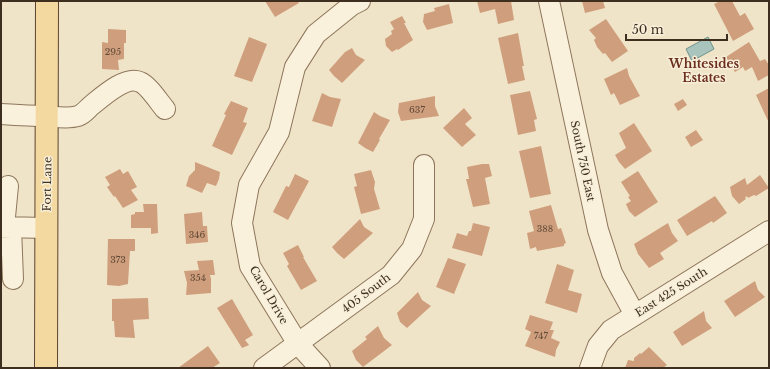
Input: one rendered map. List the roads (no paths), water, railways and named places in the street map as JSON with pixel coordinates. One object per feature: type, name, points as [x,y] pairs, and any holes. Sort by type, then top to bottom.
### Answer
[{"type":"main road","name":"Fort Lane","points":[[46,368],[48,116],[47,1]]},
{"type":"street","name":"South 750 East","points":[[549,1],[598,230],[612,273],[635,315]]},
{"type":"street","name":"Carol Drive","points":[[320,368],[298,344],[250,266],[242,223],[249,185],[279,132],[295,67],[316,34],[354,2]]},
{"type":"street","points":[[1,114],[73,117],[82,115],[106,94],[128,81],[139,81],[165,109]]},
{"type":"street","name":"405 South","points":[[264,368],[391,275],[412,250],[424,220],[424,165]]},
{"type":"street","points":[[8,186],[5,227],[12,279]]},
{"type":"street","points":[[5,227],[46,228]]},
{"type":"street","name":"East 425 South","points":[[590,368],[598,346],[611,330],[769,231]]},
{"type":"water","points":[[708,37],[714,49],[692,61],[686,49]]},
{"type":"district","name":"Whitesides Estates","points":[[704,70]]}]
